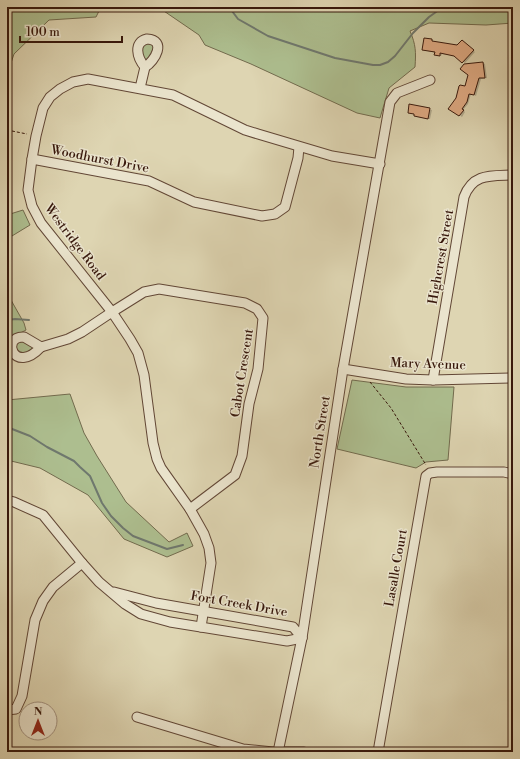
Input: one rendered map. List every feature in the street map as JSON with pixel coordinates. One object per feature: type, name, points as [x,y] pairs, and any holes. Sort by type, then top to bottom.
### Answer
[{"type":"street","points":[[140,88],[145,67]]},
{"type":"street","name":"Westridge Road","points":[[200,627],[211,563],[209,548],[204,534],[190,508],[171,484],[161,468],[154,450],[142,363],[138,352],[112,312],[41,223],[32,206],[28,190],[36,136],[43,108],[50,97],[60,89],[73,82],[88,79],[173,95],[245,130],[332,156],[380,164]]},
{"type":"street","name":"North Street","points":[[278,752],[302,638],[343,369],[390,102],[397,93],[430,80]]},
{"type":"street","name":"Woodhurst Drive","points":[[32,159],[149,181],[194,202],[262,216],[275,214],[284,206],[298,158],[299,147]]},
{"type":"street","name":"Highcrest Street","points":[[433,380],[464,197],[472,184],[485,176],[513,175]]},
{"type":"street","name":"Cabot Crescent","points":[[41,347],[68,339],[82,332],[144,292],[159,289],[245,303],[257,309],[263,318],[258,369],[249,404],[242,456],[235,475],[190,508]]},
{"type":"street","name":"Mary Avenue","points":[[343,369],[406,379],[433,380],[513,378]]},
{"type":"street","points":[[430,473],[504,472],[513,474]]},
{"type":"street","name":"Lasalle Court","points":[[378,752],[425,481],[426,476],[430,473]]},
{"type":"street","name":"Fort Creek Drive","points":[[7,500],[42,515],[99,582],[125,604],[141,614],[156,619],[287,641],[302,638]]},
{"type":"street","points":[[7,710],[16,709],[22,696],[35,620],[43,601],[53,587],[82,563]]},
{"type":"street","name":"Fort Creek Drive","points":[[111,591],[146,601],[292,627],[302,638]]},
{"type":"street","points":[[137,718],[243,750],[273,752]]},
{"type":"street","points":[[285,752],[304,752]]},
{"type":"path","points":[[7,130],[36,136]]},
{"type":"path","points":[[362,372],[392,408],[422,456],[430,473]]},
{"type":"green space","points":[[7,7],[101,7],[96,17],[49,20],[14,54],[7,75]]},
{"type":"green space","points":[[158,7],[513,7],[513,23],[486,25],[429,23],[410,31],[415,49],[415,67],[389,88],[380,118],[357,113],[251,64],[205,45],[199,35]]},
{"type":"green space","points":[[143,43],[152,43],[155,51],[146,60],[144,60],[141,50]]},
{"type":"green space","points":[[23,210],[30,225],[7,239],[7,215]]},
{"type":"green space","points":[[7,293],[24,323],[26,330],[7,340]]},
{"type":"green space","points":[[23,341],[34,347],[21,355],[14,347],[15,344]]},
{"type":"green space","points":[[352,380],[406,387],[454,387],[448,460],[426,462],[416,468],[337,449]]},
{"type":"green space","points":[[70,394],[84,433],[126,502],[169,542],[187,533],[193,546],[167,557],[124,539],[88,495],[40,468],[7,460],[7,400]]},
{"type":"building","points":[[424,38],[432,39],[432,41],[457,45],[462,40],[474,50],[462,63],[454,56],[440,53],[440,56],[434,55],[435,52],[422,50]]},
{"type":"building","points":[[483,62],[485,78],[479,78],[474,95],[469,94],[467,102],[462,109],[464,110],[459,116],[448,109],[456,98],[459,86],[465,86],[468,75],[460,69],[464,64]]},
{"type":"building","points":[[409,104],[430,108],[428,119],[408,113]]},
{"type":"waterway","points":[[229,7],[238,19],[268,36],[335,58],[373,65],[380,65],[388,62],[395,56],[413,33],[429,17],[443,7]]},
{"type":"waterway","points":[[7,320],[29,320]]},
{"type":"waterway","points":[[7,427],[30,436],[74,461],[90,476],[102,503],[111,516],[133,536],[167,549],[183,545]]}]
